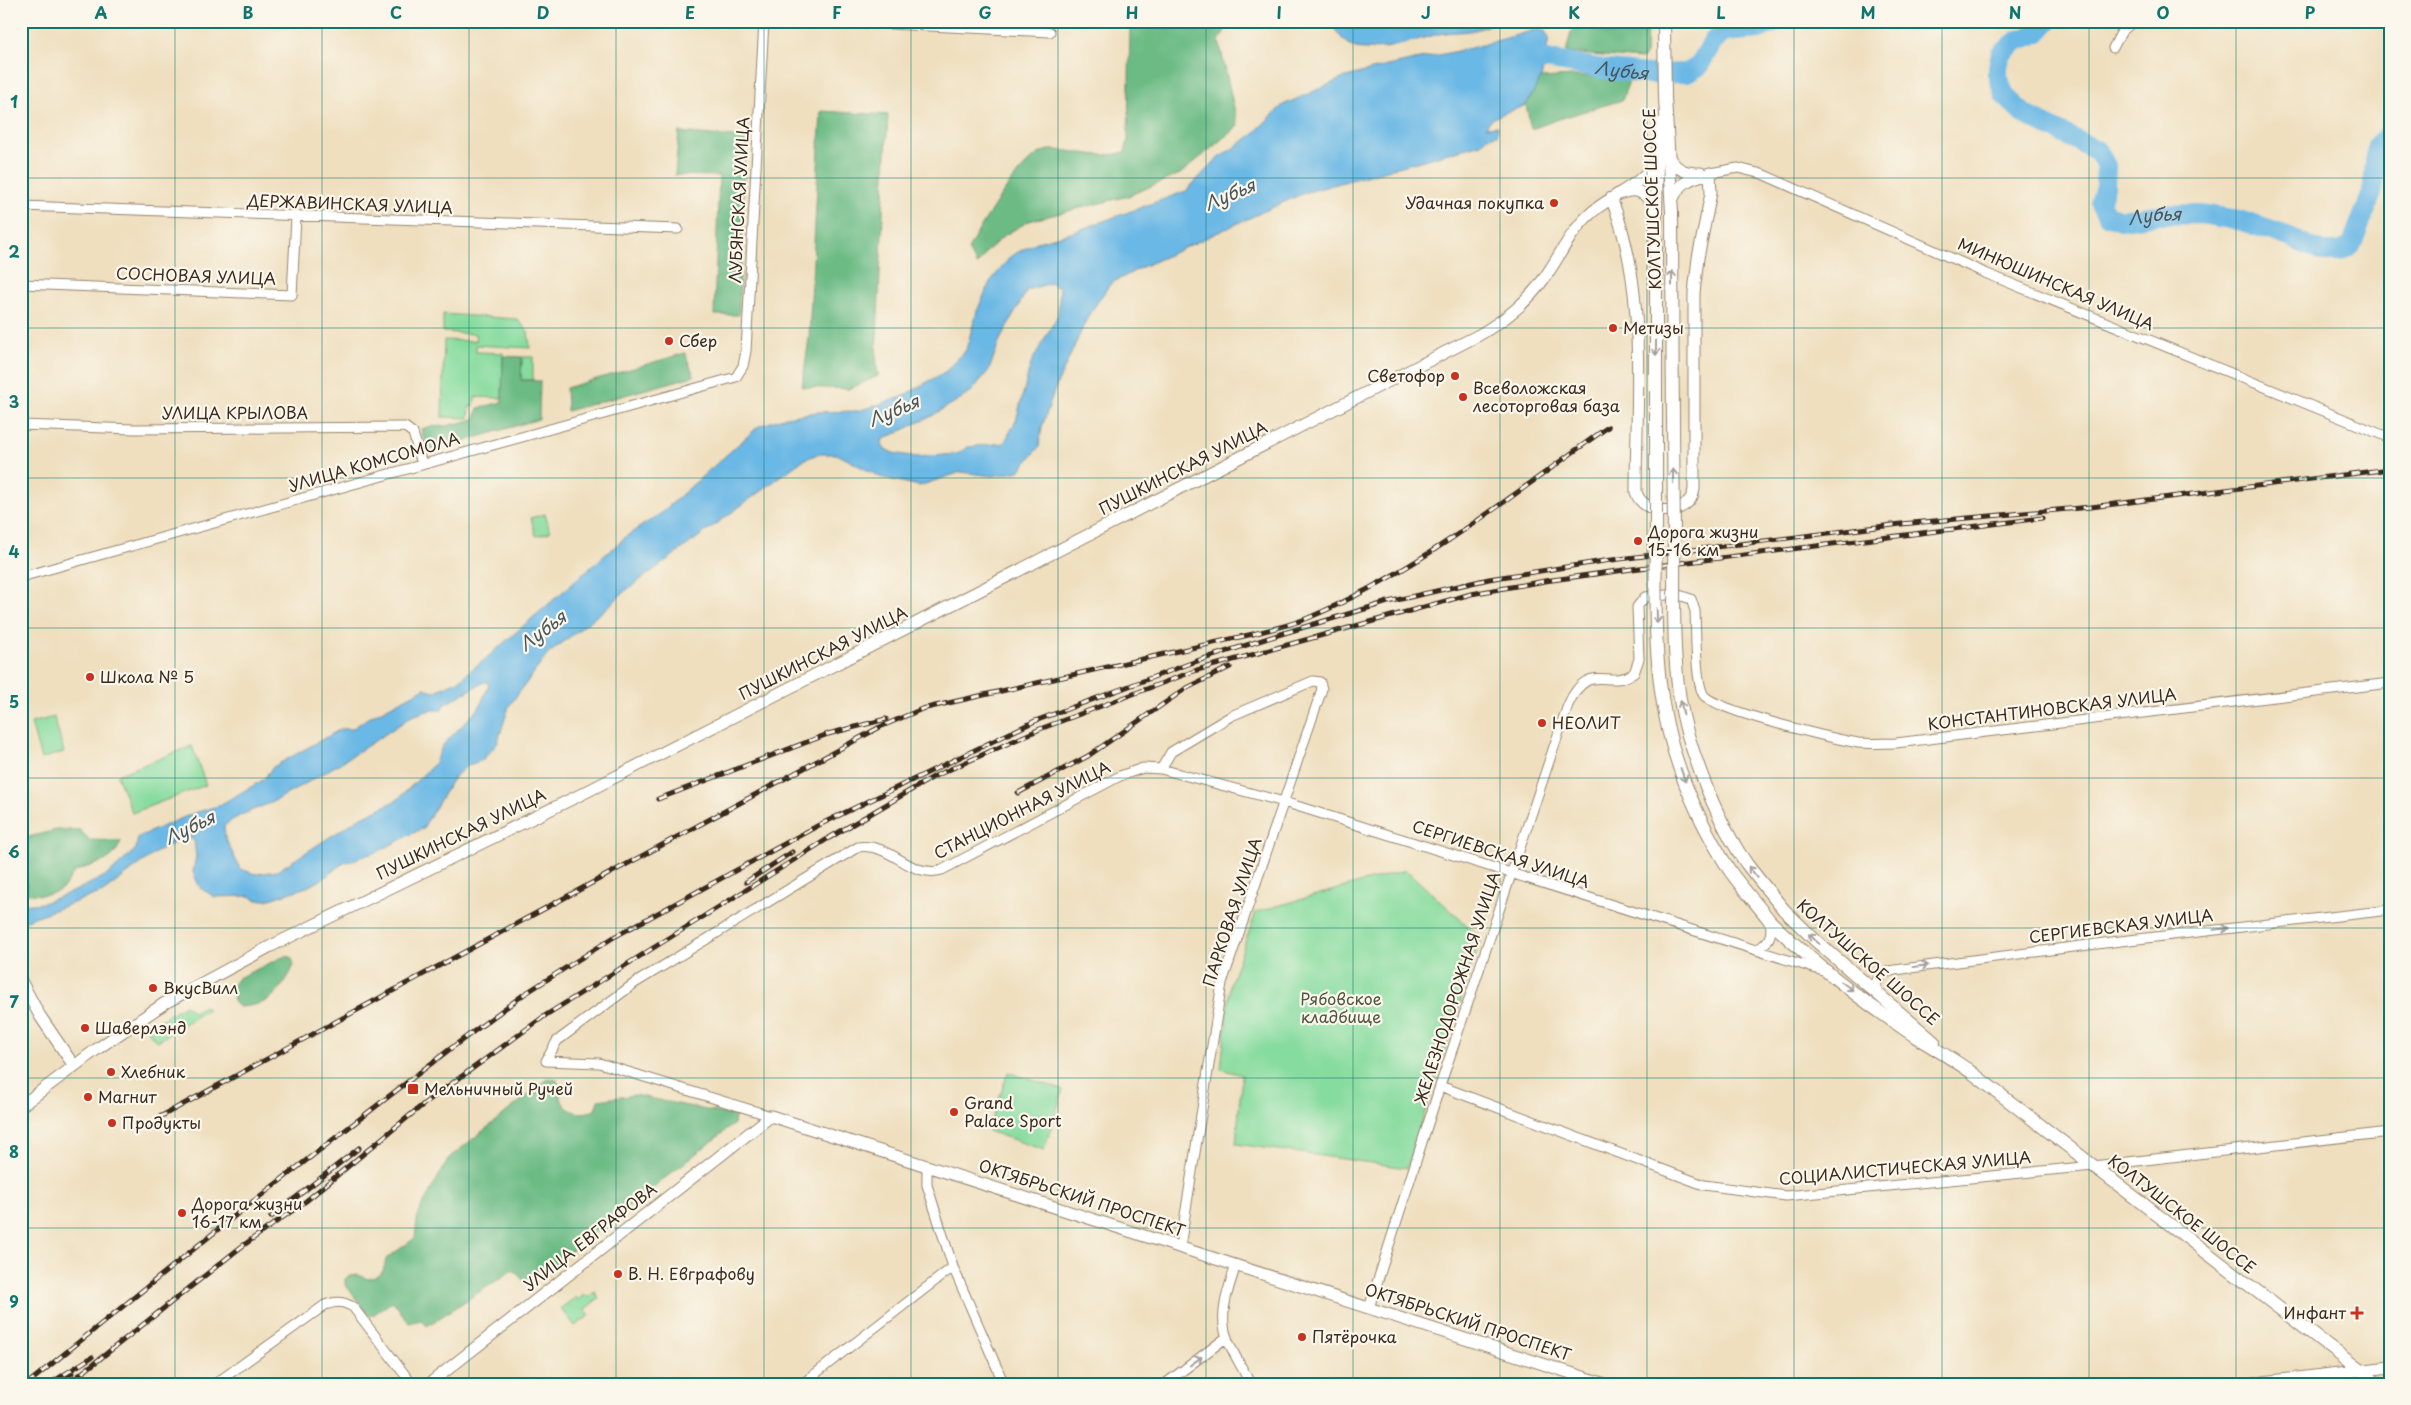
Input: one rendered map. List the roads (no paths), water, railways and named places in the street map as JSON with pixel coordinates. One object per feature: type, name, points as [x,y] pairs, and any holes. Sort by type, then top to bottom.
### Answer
[{"type":"main road","name":"КОЛТУШСКОЕ ШОССЕ","points":[[1664,21],[1664,159],[1656,212],[1656,589],[1659,663],[1670,737],[1689,793],[1708,834],[1731,872],[1770,921],[1804,954],[1910,1032],[1943,1051]]},
{"type":"main road","name":"КОЛТУШСКОЕ ШОССЕ","points":[[1664,159],[1672,206],[1674,589],[1677,663],[1687,731],[1706,788],[1724,826],[1746,862],[1784,910],[1816,941],[1924,1032],[1943,1051],[2378,1384]]},
{"type":"street","name":"ЛУБЯНСКАЯ УЛИЦА","points":[[736,377],[743,366],[746,351],[764,21]]},
{"type":"street","points":[[828,21],[1050,32]]},
{"type":"street","points":[[2113,48],[2122,31],[2134,21]]},
{"type":"street","name":"МИНЮШИНСКАЯ УЛИЦА","points":[[1664,159],[1683,171],[1710,173]]},
{"type":"street","name":"ПУШКИНСКАЯ УЛИЦА","points":[[21,1106],[74,1066],[165,1004],[269,947],[590,790],[1479,335],[1503,321],[1530,296],[1582,221],[1664,159]]},
{"type":"street","name":"МИНЮШИНСКАЯ УЛИЦА","points":[[1672,206],[1675,192],[1682,183],[1710,173],[1738,168],[1762,174],[1985,273],[2390,438]]},
{"type":"street","points":[[1611,198],[1627,248],[1635,303],[1636,492],[1638,499],[1647,507],[1654,509],[1680,509],[1691,501],[1694,489],[1694,293],[1698,258],[1712,193],[1710,173]]},
{"type":"street","name":"ПУШКИНСКАЯ УЛИЦА","points":[[1611,198],[1626,192],[1636,191],[1645,193],[1651,200],[1656,212]]},
{"type":"street","name":"ДЕРЖАВИНСКАЯ УЛИЦА","points":[[21,206],[678,229]]},
{"type":"street","name":"СОСНОВАЯ УЛИЦА","points":[[21,284],[292,295],[296,217]]},
{"type":"street","name":"УЛИЦА КОМСОМОЛА","points":[[21,577],[736,377]]},
{"type":"street","name":"УЛИЦА КРЫЛОВА","points":[[21,425],[134,429],[405,427],[413,432],[422,464]]},
{"type":"street","name":"ЖЕЛЕЗНОДОРОЖНАЯ УЛИЦА","points":[[1369,1308],[1511,872],[1575,691],[1587,680],[1600,677],[1628,677],[1638,667],[1637,616],[1640,600],[1654,595],[1685,596],[1691,599],[1695,610],[1701,689],[1708,701],[1721,706]]},
{"type":"street","name":"ПАРКОВАЯ УЛИЦА","points":[[1161,769],[1171,752],[1231,716],[1312,681],[1320,682],[1322,688],[1222,984],[1180,1247]]},
{"type":"street","name":"КОНСТАНТИНОВСКАЯ УЛИЦА","points":[[1721,706],[1833,738],[1860,743],[1896,743],[2390,683]]},
{"type":"street","name":"СТАНЦИОННАЯ УЛИЦА","points":[[546,1061],[557,1041],[635,983],[858,847],[870,846],[881,849],[922,872],[932,873],[942,870],[1120,776],[1143,768],[1161,769]]},
{"type":"street","name":"СЕРГИЕВСКАЯ УЛИЦА","points":[[1161,769],[1284,802],[1830,973]]},
{"type":"street","name":"СЕРГИЕВСКАЯ УЛИЦА","points":[[1881,996],[1876,990],[1879,976],[1885,972],[1895,970],[2112,942],[2390,910]]},
{"type":"street","points":[[1756,950],[1764,946],[1770,938],[1772,930],[1770,921]]},
{"type":"street","points":[[21,980],[49,1032],[74,1066]]},
{"type":"street","name":"ОКТЯБРЬСКИЙ ПРОСПЕКТ","points":[[546,1061],[599,1063],[771,1116],[1605,1384]]},
{"type":"street","name":"СОЦИАЛИСТИЧЕСКАЯ УЛИЦА","points":[[1440,1086],[1704,1185],[1786,1196],[2093,1166],[2390,1132]]},
{"type":"street","name":"УЛИЦА ЕВГРАФОВА","points":[[429,1384],[771,1116]]},
{"type":"street","points":[[927,1166],[927,1185],[952,1267],[1004,1384]]},
{"type":"street","points":[[1236,1265],[1225,1305],[1224,1321],[1226,1337],[1250,1384]]},
{"type":"street","points":[[802,1384],[952,1267]]},
{"type":"street","points":[[215,1384],[326,1304],[334,1301],[344,1302],[352,1307],[412,1384]]},
{"type":"street","points":[[1165,1384],[1226,1337]]},
{"type":"street","points":[[2246,1384],[2390,1367]]},
{"type":"water","points":[[1329,21],[1494,21],[1474,30],[1439,34],[1398,45],[1367,49],[1352,47],[1341,37]]},
{"type":"water","points":[[1535,30],[1545,31],[1549,38],[1541,78],[1526,105],[1498,116],[1486,127],[1498,126],[1497,135],[1488,137],[1481,144],[1304,193],[1140,268],[1110,284],[1088,316],[1054,391],[1042,427],[1039,447],[1019,471],[993,476],[961,472],[919,486],[880,477],[837,454],[818,454],[803,460],[625,591],[608,607],[548,654],[509,706],[497,744],[481,761],[468,765],[454,777],[423,828],[379,851],[342,864],[321,880],[307,887],[267,900],[257,900],[250,896],[215,897],[200,888],[193,872],[196,856],[194,840],[185,837],[155,853],[103,892],[21,922],[21,905],[43,903],[77,890],[109,874],[136,849],[138,837],[194,813],[218,806],[263,780],[273,767],[341,729],[352,729],[366,719],[425,688],[433,692],[462,679],[628,535],[660,514],[759,426],[786,417],[817,412],[858,411],[902,397],[946,371],[966,350],[977,311],[990,282],[1011,256],[1037,242],[1071,233],[1186,191],[1217,159],[1251,136],[1283,105],[1346,77],[1471,48]],"holes":[[[1051,283],[1060,289],[1058,315],[1031,363],[1016,421],[1004,443],[968,447],[957,454],[917,457],[893,453],[883,448],[882,440],[930,417],[970,393],[989,370],[1000,340],[1027,290]],[[486,681],[489,685],[479,708],[443,745],[434,764],[397,800],[358,819],[277,871],[256,874],[240,869],[225,837],[224,826],[230,821],[275,801],[315,778],[412,716],[430,710],[441,710],[445,704]]]},
{"type":"waterway","name":"Лубья","points":[[1520,70],[1545,59],[1609,70],[1647,74],[1687,73],[1699,66],[1713,41],[1725,32],[1759,29],[1777,21]]},
{"type":"waterway","name":"Лубья","points":[[2048,21],[2037,33],[2017,41],[2001,53],[1997,72],[2004,95],[2024,114],[2098,151],[2106,166],[2105,186],[2100,203],[2107,215],[2121,220],[2157,215],[2200,214],[2239,220],[2287,236],[2322,252],[2339,252],[2351,246],[2372,193],[2377,145],[2390,133]]},
{"type":"railway","points":[[158,1118],[880,727],[922,709],[1281,627],[1308,618],[1348,599],[1426,555],[1463,531],[1608,427]]},
{"type":"railway","points":[[27,1384],[237,1214],[450,1049],[523,995],[614,937],[819,825],[1035,721],[1194,662],[1281,634],[1388,602],[1489,579],[1604,561],[1901,524],[2091,507],[2390,469]]},
{"type":"railway","points":[[68,1384],[241,1247],[306,1201],[425,1103],[546,1015],[829,838],[935,776],[1040,729],[1197,670],[1471,594],[1632,569],[2042,518]]},
{"type":"railway","points":[[1018,793],[1088,756],[1185,689],[1230,667]]},
{"type":"railway","points":[[658,799],[828,734],[886,719]]},
{"type":"railway","points":[[746,882],[792,852]]},
{"type":"railway","points":[[271,1217],[359,1148]]},
{"type":"railway","points":[[49,1384],[92,1357]]},
{"type":"railway","points":[[58,1384],[72,1373]]},
{"type":"place","name":"Удачная покупка","points":[[1554,203]]},
{"type":"place","name":"Метизы","points":[[1613,328]]},
{"type":"place","name":"Сбер","points":[[669,341]]},
{"type":"place","name":"Светофор","points":[[1455,376]]},
{"type":"place","name":"Всеволожская лесоторговая база","points":[[1463,397]]},
{"type":"place","name":"Дорога жизни 15-16 км","points":[[1638,541]]},
{"type":"place","name":"Школа № 5","points":[[90,677]]},
{"type":"place","name":"НЕОЛИТ","points":[[1542,723]]},
{"type":"place","name":"ВкусВилл","points":[[153,988]]},
{"type":"place","name":"Шаверлэнд","points":[[85,1028]]},
{"type":"place","name":"Хлебник","points":[[111,1072]]},
{"type":"place","name":"Мельничный Ручей","points":[[413,1089]]},
{"type":"place","name":"Магнит","points":[[88,1097]]},
{"type":"place","name":"Grand Palace Sport","points":[[954,1112]]},
{"type":"place","name":"Продукты","points":[[112,1123]]},
{"type":"place","name":"Дорога жизни 16-17 км","points":[[182,1213]]},
{"type":"place","name":"В. Н. Евграфову","points":[[618,1274]]},
{"type":"place","name":"Инфант","points":[[2357,1313]]},
{"type":"place","name":"Пятёрочка","points":[[1302,1337]]},
{"type":"park label","name":"Рябовское кладбище","points":[[1341,1008]]}]
